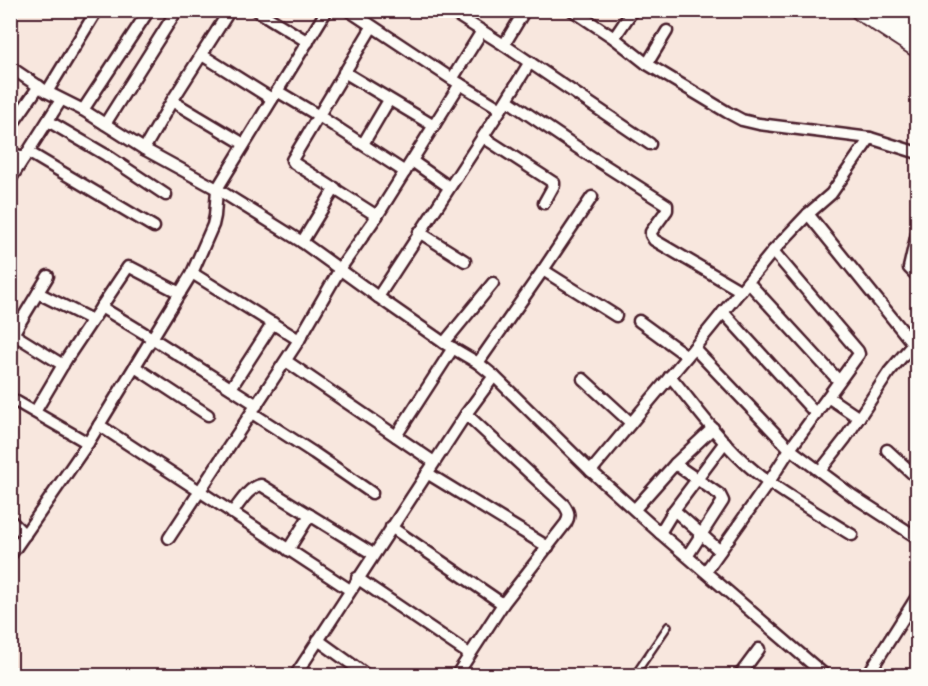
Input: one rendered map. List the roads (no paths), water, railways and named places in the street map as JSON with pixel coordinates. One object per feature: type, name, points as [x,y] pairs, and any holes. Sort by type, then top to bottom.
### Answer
[{"type":"highway","points":[[861,10],[918,47]]},
{"type":"highway","points":[[891,10],[918,27]]},
{"type":"street","points":[[10,128],[43,89],[97,10]]},
{"type":"street","points":[[83,110],[149,10]]},
{"type":"street","points":[[105,124],[177,10]]},
{"type":"street","points":[[144,149],[230,10]]},
{"type":"street","points":[[256,10],[308,42]]},
{"type":"street","points":[[10,556],[88,443],[192,273],[213,225],[217,189],[327,10]]},
{"type":"street","points":[[348,10],[456,81],[504,104],[667,205],[667,210],[651,232],[654,240],[741,291]]},
{"type":"street","points":[[449,10],[650,144]]},
{"type":"street","points":[[504,45],[525,10]]},
{"type":"street","points":[[572,10],[614,38],[647,64],[742,120],[870,138],[918,153]]},
{"type":"street","points":[[614,38],[633,10]]},
{"type":"street","points":[[372,27],[292,161],[377,216]]},
{"type":"street","points":[[169,538],[299,340],[340,269],[377,216],[434,126],[482,31]]},
{"type":"street","points":[[647,64],[667,32]]},
{"type":"street","points":[[202,55],[274,95],[319,116],[405,172]]},
{"type":"street","points":[[378,297],[530,62]]},
{"type":"street","points":[[10,67],[61,100],[83,110],[144,149],[217,189],[302,242],[378,297],[478,363],[660,533],[826,675]]},
{"type":"street","points":[[344,72],[434,126]]},
{"type":"street","points":[[363,144],[390,99]]},
{"type":"street","points":[[10,180],[61,100]]},
{"type":"street","points":[[172,101],[244,144]]},
{"type":"street","points":[[48,121],[106,154],[166,195]]},
{"type":"street","points":[[483,137],[554,183],[544,203]]},
{"type":"street","points":[[591,471],[773,251],[808,214],[831,194],[870,138]]},
{"type":"street","points":[[10,152],[26,155],[154,227]]},
{"type":"street","points":[[412,161],[449,187]]},
{"type":"street","points":[[302,242],[335,188]]},
{"type":"street","points":[[478,363],[592,197]]},
{"type":"street","points":[[808,214],[915,347],[889,372],[845,439],[820,471]]},
{"type":"street","points":[[918,229],[909,268],[918,277]]},
{"type":"street","points":[[419,232],[465,261]]},
{"type":"street","points":[[706,571],[858,355],[858,351],[773,251]]},
{"type":"street","points":[[34,412],[128,267],[180,292]]},
{"type":"street","points":[[543,270],[616,316]]},
{"type":"street","points":[[192,273],[299,340]]},
{"type":"street","points":[[48,276],[12,333],[63,365]]},
{"type":"street","points":[[748,282],[839,381]]},
{"type":"street","points":[[396,436],[448,345],[493,283]]},
{"type":"street","points":[[38,293],[92,320]]},
{"type":"street","points":[[101,307],[231,388],[254,409],[372,493]]},
{"type":"street","points":[[723,312],[816,414]]},
{"type":"street","points":[[639,321],[691,352],[790,449],[853,496],[918,538]]},
{"type":"street","points":[[231,388],[273,323]]},
{"type":"street","points":[[285,361],[434,462]]},
{"type":"street","points":[[135,367],[208,415]]},
{"type":"street","points":[[295,675],[434,462],[494,376]]},
{"type":"street","points":[[670,376],[725,442],[745,462],[769,482],[852,535]]},
{"type":"street","points":[[583,379],[631,423]]},
{"type":"street","points":[[828,397],[858,418]]},
{"type":"street","points":[[10,398],[88,443]]},
{"type":"street","points":[[456,675],[503,604],[569,517],[564,505],[466,414]]},
{"type":"street","points":[[99,425],[350,590]]},
{"type":"street","points":[[635,509],[675,464],[713,428]]},
{"type":"street","points":[[660,533],[674,510],[725,442]]},
{"type":"street","points":[[887,450],[918,475]]},
{"type":"street","points":[[675,464],[720,495],[723,501],[687,555]]},
{"type":"street","points":[[427,473],[548,547]]},
{"type":"street","points":[[232,513],[249,491],[261,484],[373,554]]},
{"type":"street","points":[[674,510],[720,550]]},
{"type":"street","points":[[288,550],[310,515]]},
{"type":"street","points":[[10,520],[25,535]]},
{"type":"street","points":[[391,527],[503,604]]},
{"type":"street","points":[[357,578],[469,654]]},
{"type":"street","points":[[867,675],[918,595]]},
{"type":"street","points":[[318,640],[368,675]]},
{"type":"street","points":[[739,675],[759,649]]},
{"type":"lane","points":[[634,675],[668,626]]}]
